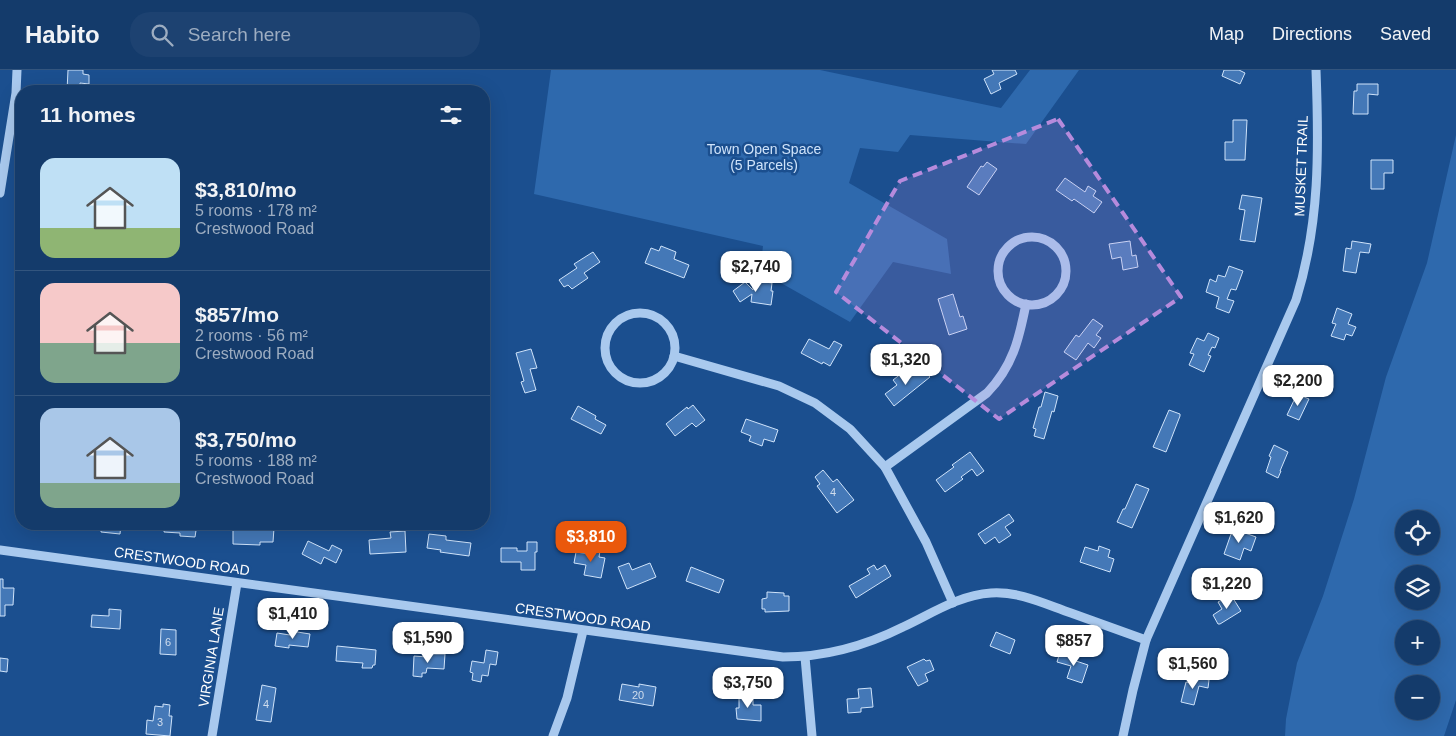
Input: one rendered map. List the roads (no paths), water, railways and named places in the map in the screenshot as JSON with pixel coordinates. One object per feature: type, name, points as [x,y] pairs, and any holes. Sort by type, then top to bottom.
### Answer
[{"type":"street","points":[[16,85],[17,70]]},
{"type":"street","name":"MUSKET TRAIL","points":[[1123,736],[1132,690],[1146,640],[1225,464],[1296,300],[1301,283],[1313,226],[1318,170],[1319,141],[1316,70]]},
{"type":"street","points":[[0,193],[15,98]]},
{"type":"street","points":[[1033,236],[1054,244],[1063,258],[1066,274],[1060,290],[1048,301],[1026,304],[1015,300],[1006,293],[1000,284],[998,267],[1004,251],[1012,243],[1022,238],[1033,236]]},
{"type":"street","points":[[885,467],[987,393],[1000,380],[1013,356],[1020,336],[1026,304]]},
{"type":"street","points":[[642,313],[654,316],[668,328],[675,344],[674,356],[669,368],[660,376],[650,382],[637,383],[625,380],[615,373],[608,363],[605,352],[606,340],[610,329],[619,320],[630,314],[642,313]]},
{"type":"street","points":[[674,356],[779,386],[815,403],[850,429],[885,467],[926,542],[953,603]]},
{"type":"street","name":"CRESTWOOD ROAD","points":[[0,550],[783,657],[805,657],[836,652],[863,644],[902,628],[953,603],[973,596],[991,593],[1030,598],[1146,640]]},
{"type":"street","name":"VIRGINIA LANE","points":[[212,736],[237,583]]},
{"type":"street","points":[[553,736],[567,698],[583,631]]},
{"type":"street","points":[[805,657],[812,736]]},
{"type":"park label","name":"Town Open Space (5 Parcels)","points":[[764,158]]}]
